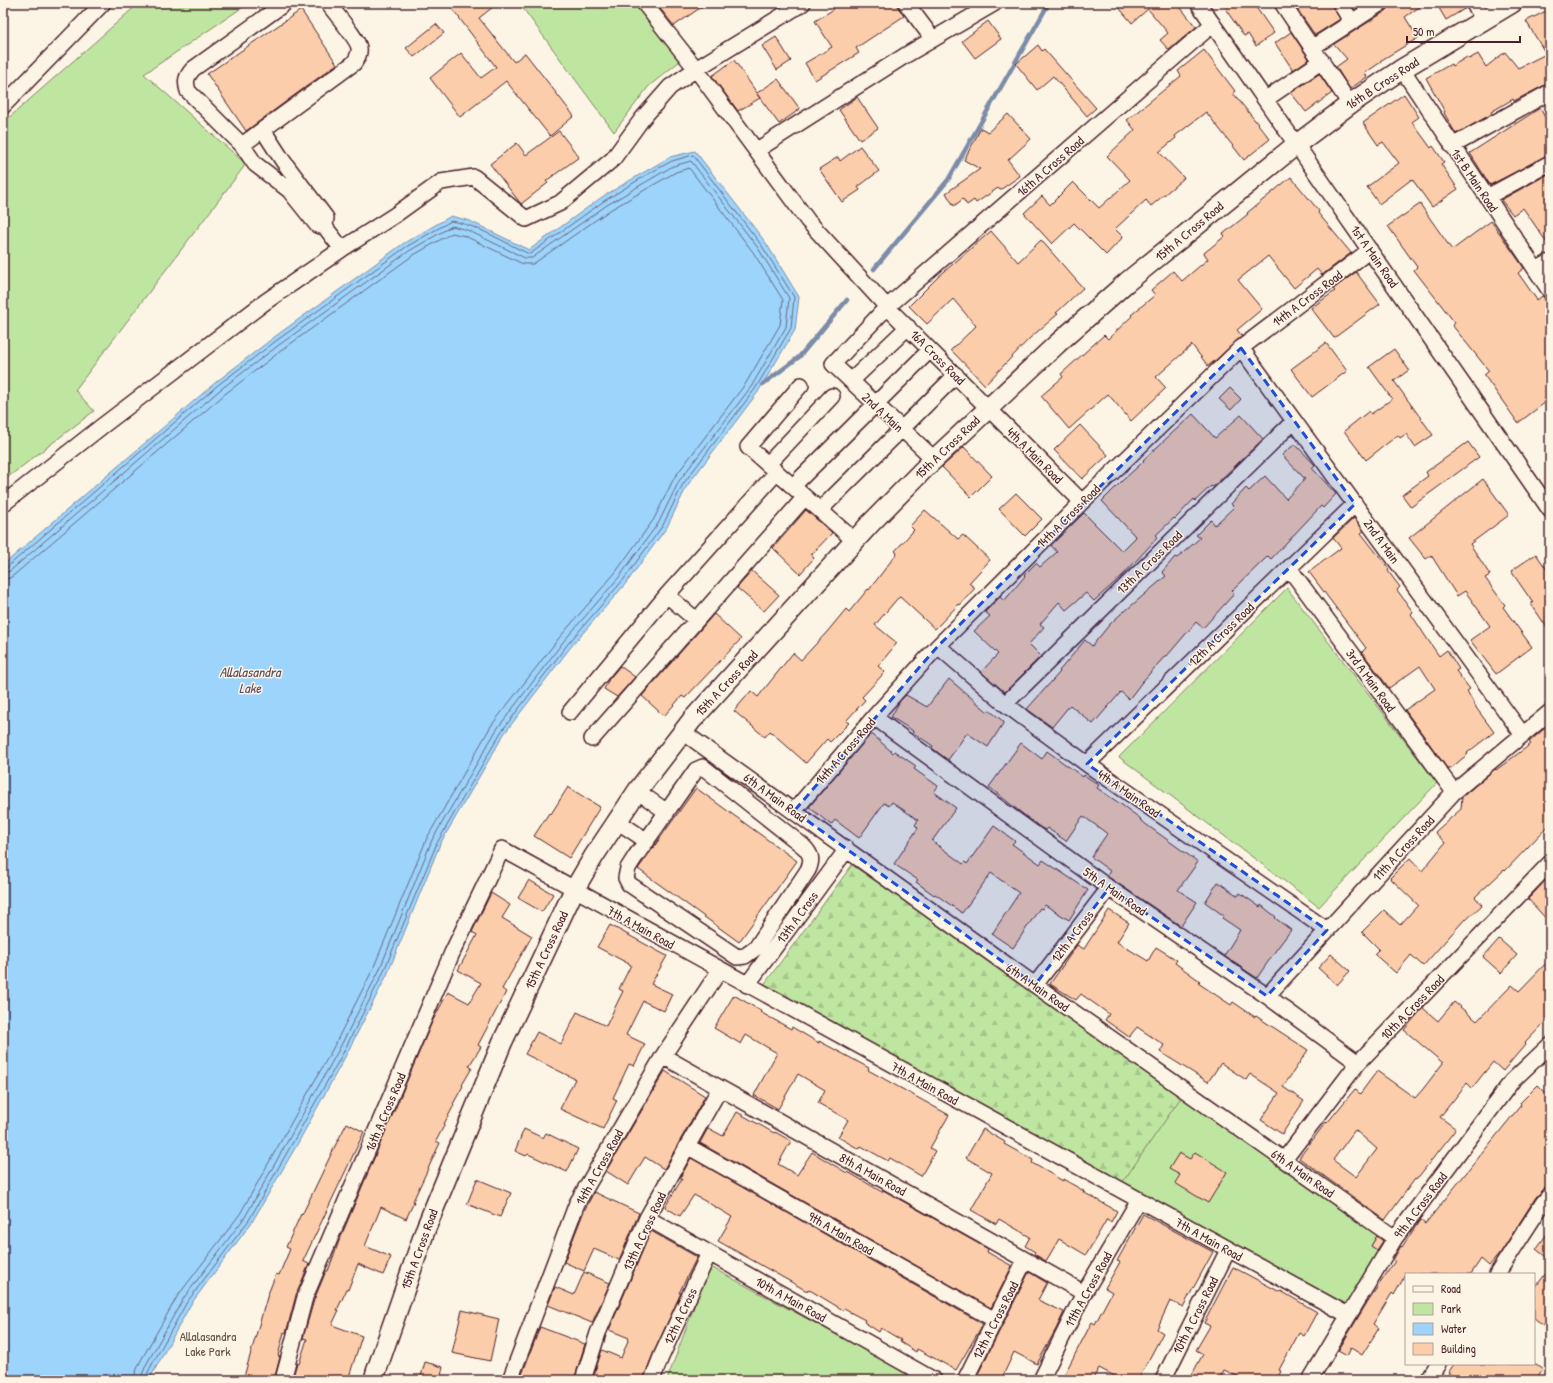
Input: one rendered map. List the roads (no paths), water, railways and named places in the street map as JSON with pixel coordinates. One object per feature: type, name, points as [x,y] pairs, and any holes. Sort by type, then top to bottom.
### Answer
[{"type":"main road","name":"16th B Cross Road","points":[[1297,144],[1350,104],[1402,69],[1512,3]]},
{"type":"main road","name":"15th A Cross Road","points":[[374,1380],[426,1228],[502,1043],[574,890],[637,792],[683,732],[724,683],[758,648],[855,541],[968,432],[988,407],[1127,282],[1297,144]]},
{"type":"street","points":[[3,106],[103,3]]},
{"type":"street","points":[[284,3],[193,69],[185,83],[188,91],[242,145],[255,164],[289,190],[317,225],[325,227],[342,249]]},
{"type":"street","points":[[242,145],[354,63],[359,54],[359,47],[328,3]]},
{"type":"street","name":"16A Cross Road","points":[[644,3],[757,150],[808,221],[887,307],[988,407]]},
{"type":"street","points":[[3,504],[265,302],[342,249],[395,215],[441,182],[474,177],[526,219],[560,203],[613,159],[642,119],[670,87],[696,69],[803,3]]},
{"type":"street","points":[[906,3],[933,40]]},
{"type":"street","points":[[757,150],[906,55],[995,3]]},
{"type":"street","name":"1st A Main Road","points":[[1198,3],[1370,250],[1546,494],[1550,510]]},
{"type":"street","points":[[1282,3],[1350,104]]},
{"type":"street","points":[[1340,3],[1352,22]]},
{"type":"street","points":[[1313,47],[1381,3]]},
{"type":"street","points":[[1473,3],[1484,19]]},
{"type":"street","name":"16th A Cross Road","points":[[833,364],[887,307],[1213,24]]},
{"type":"street","points":[[1266,99],[1322,61]]},
{"type":"street","name":"1st B Main Road","points":[[1402,69],[1550,291]]},
{"type":"street","points":[[1452,146],[1550,92]]},
{"type":"street","points":[[263,130],[283,161],[326,218],[325,227]]},
{"type":"street","points":[[1487,197],[1550,163]]},
{"type":"street","name":"14th A Cross Road","points":[[794,811],[874,717],[938,646],[1082,502],[1241,348],[1370,250]]},
{"type":"street","points":[[1536,270],[1550,262]]},
{"type":"street","points":[[850,381],[908,327]]},
{"type":"street","name":"2nd A Main","points":[[1241,348],[1523,734]]},
{"type":"street","points":[[793,486],[930,350]]},
{"type":"street","name":"2nd A Main","points":[[833,364],[902,429],[931,467]]},
{"type":"street","points":[[820,510],[956,375]]},
{"type":"street","points":[[801,385],[748,447],[855,541]]},
{"type":"street","points":[[570,712],[832,396]]},
{"type":"street","name":"4th A Main Road","points":[[988,407],[1082,502]]},
{"type":"street","name":"13th A Cross Road","points":[[1005,704],[1294,421]]},
{"type":"street","points":[[592,739],[806,497]]},
{"type":"street","name":"12th A Cross Road","points":[[1087,764],[1355,504]]},
{"type":"street","name":"3rd A Main Road","points":[[1289,568],[1454,792]]},
{"type":"street","points":[[667,595],[696,620]]},
{"type":"street","name":"4th A Main Road","points":[[938,646],[1005,704],[1087,764],[1327,930]]},
{"type":"street","name":"11th A Cross Road","points":[[1267,996],[1454,792],[1550,712]]},
{"type":"street","name":"5th A Main Road","points":[[874,717],[1109,888],[1267,996],[1358,1063]]},
{"type":"street","name":"6th A Main Road","points":[[683,732],[1035,985],[1395,1238]]},
{"type":"street","points":[[703,767],[810,853],[812,862],[756,948],[745,956],[737,956],[629,884],[626,878],[628,868],[647,841],[696,770],[703,767]]},
{"type":"street","points":[[637,792],[667,812]]},
{"type":"street","points":[[617,821],[647,841]]},
{"type":"street","name":"16th A Cross Road","points":[[283,1380],[305,1297],[452,953],[502,849]]},
{"type":"street","name":"7th A Main Road","points":[[502,849],[1348,1315]]},
{"type":"street","name":"13th A Cross","points":[[747,985],[846,849]]},
{"type":"street","name":"10th A Cross Road","points":[[1284,1160],[1358,1063],[1550,863]]},
{"type":"street","name":"12th A Cross","points":[[1035,985],[1109,888]]},
{"type":"street","points":[[787,902],[801,912]]},
{"type":"street","points":[[773,922],[786,931]]},
{"type":"street","name":"14th A Cross Road","points":[[510,1380],[577,1203],[663,1056],[720,970]]},
{"type":"street","name":"9th A Cross Road","points":[[1310,1380],[1395,1238],[1512,1081],[1550,1045]]},
{"type":"street","name":"8th A Main Road","points":[[663,1056],[1084,1293]]},
{"type":"street","name":"13th A Cross Road","points":[[583,1380],[598,1333],[648,1218],[720,1088]]},
{"type":"street","name":"9th A Main Road","points":[[687,1146],[995,1320]]},
{"type":"street","points":[[1498,1273],[1543,1203],[1550,1195]]},
{"type":"street","name":"11th A Cross Road","points":[[1041,1380],[1084,1293],[1139,1200]]},
{"type":"street","name":"10th A Main Road","points":[[648,1218],[934,1380]]},
{"type":"street","name":"10th A Cross Road","points":[[1163,1380],[1228,1250]]},
{"type":"street","name":"12th A Cross","points":[[652,1380],[661,1357],[709,1253]]},
{"type":"street","name":"12th A Cross Road","points":[[965,1380],[1025,1260]]},
{"type":"street","points":[[1428,1380],[1437,1365]]},
{"type":"water","name":"Allalasandra Lake","points":[[695,151],[766,243],[799,297],[795,330],[758,392],[687,486],[667,527],[627,582],[570,648],[504,734],[440,844],[387,975],[345,1057],[298,1143],[252,1222],[191,1304],[149,1380],[3,1380],[3,565],[216,382],[273,338],[404,243],[451,216],[470,221],[529,250],[602,197],[670,157]]},
{"type":"waterway","points":[[874,269],[948,180],[1049,3]]},
{"type":"waterway","points":[[763,384],[799,357],[847,300]]},
{"type":"park label","name":"Allalasandra Lake Park","points":[[208,1344]]}]
